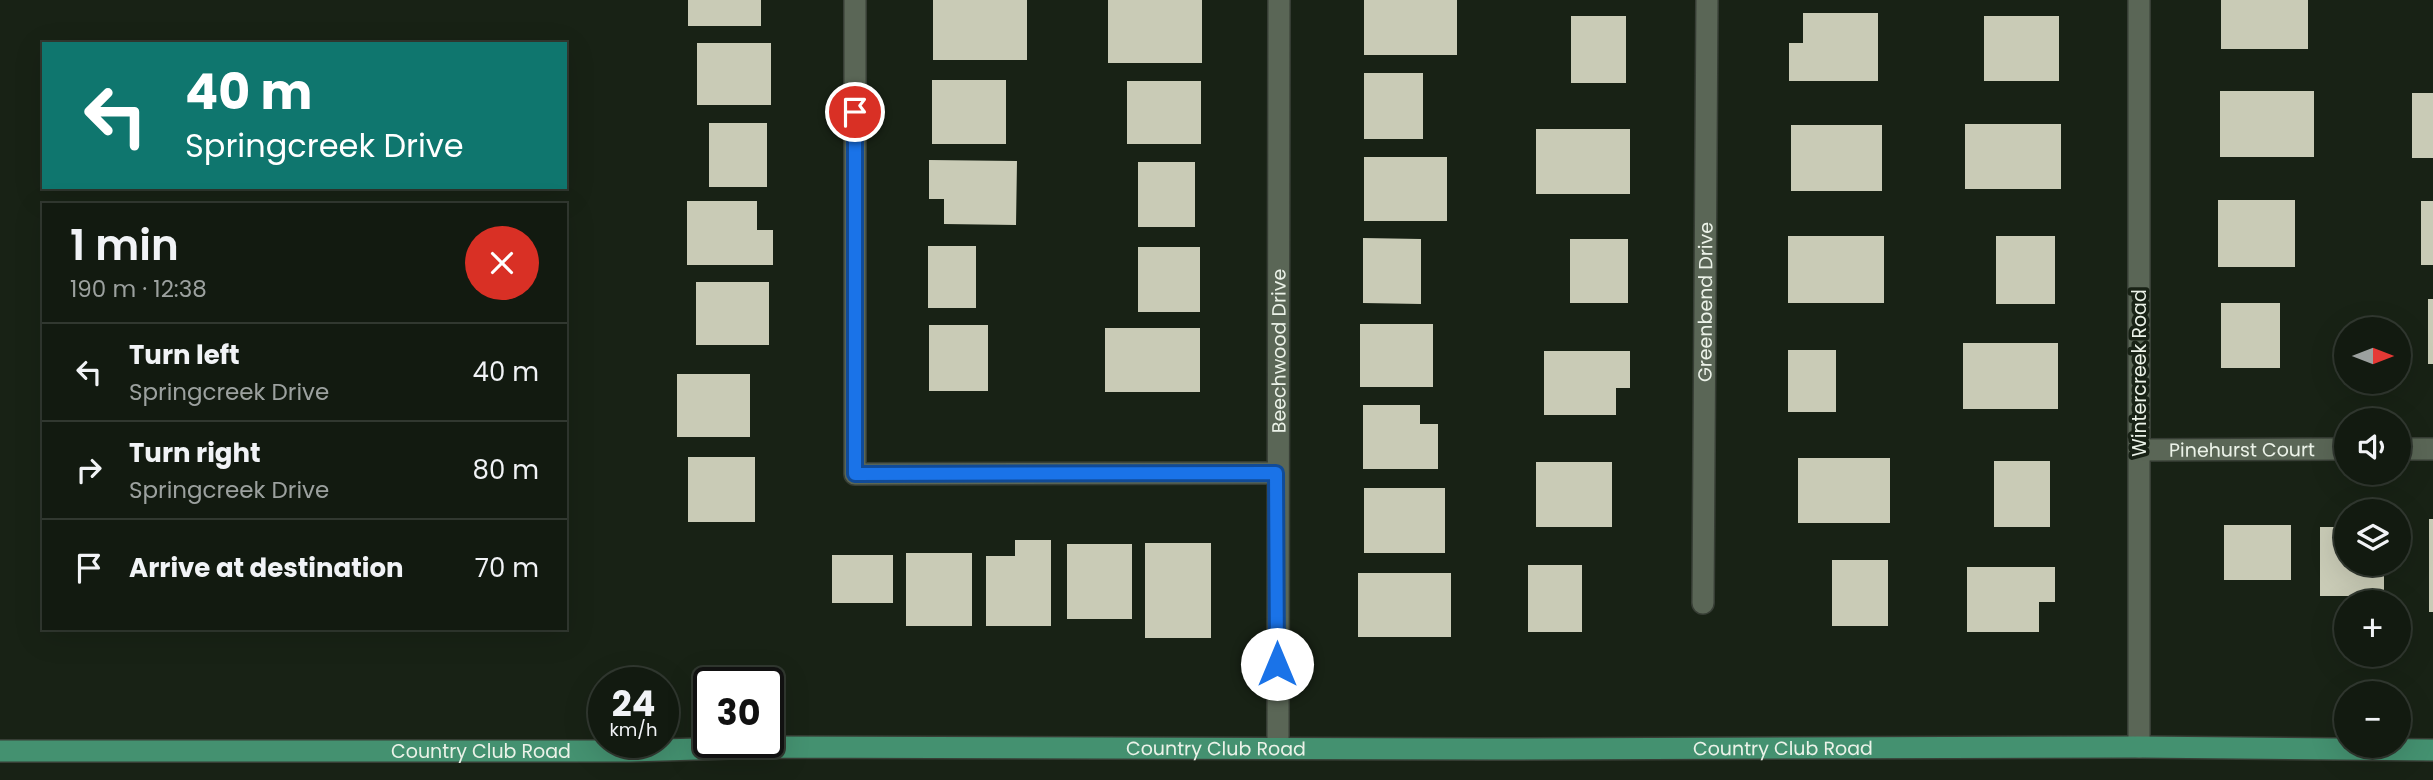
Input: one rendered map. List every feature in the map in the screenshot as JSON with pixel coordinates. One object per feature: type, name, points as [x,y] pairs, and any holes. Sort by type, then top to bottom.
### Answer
[{"type":"main road","name":"Country Club Road","points":[[0,751],[1278,747],[1491,750],[2139,747],[2433,750]]},
{"type":"street","points":[[855,0],[855,474],[1276,473]]},
{"type":"street","name":"Beechwood Drive","points":[[1278,747],[1276,473],[1279,0]]},
{"type":"street","name":"Greenbend Drive","points":[[1703,603],[1707,0]]},
{"type":"street","name":"Wintercreek Road","points":[[2139,0],[2139,747]]},
{"type":"street","name":"Pinehurst Court","points":[[2139,450],[2334,449]]},
{"type":"street","points":[[2411,449],[2433,449]]},
{"type":"building","points":[[688,0],[761,0],[761,26],[688,26]]},
{"type":"building","points":[[933,0],[1027,0],[1027,60],[933,60]]},
{"type":"building","points":[[1108,0],[1202,0],[1202,63],[1108,63]]},
{"type":"building","points":[[1364,0],[1457,0],[1457,55],[1364,55]]},
{"type":"building","points":[[2221,0],[2308,0],[2308,49],[2221,49]]},
{"type":"building","points":[[1803,13],[1878,13],[1878,81],[1789,81],[1789,43],[1803,43]]},
{"type":"building","points":[[1571,16],[1626,16],[1626,83],[1571,83]]},
{"type":"building","points":[[1984,16],[2059,16],[2059,81],[1984,81]]},
{"type":"building","points":[[697,43],[771,43],[771,105],[697,105]]},
{"type":"building","points":[[1364,73],[1423,73],[1423,139],[1364,139]]},
{"type":"building","points":[[932,80],[1006,80],[1006,144],[932,144]]},
{"type":"building","points":[[1127,81],[1201,81],[1201,144],[1127,144]]},
{"type":"building","points":[[2220,91],[2314,91],[2314,157],[2220,157]]},
{"type":"building","points":[[2412,93],[2433,93],[2433,158],[2412,158]]},
{"type":"building","points":[[709,123],[767,123],[767,187],[709,187]]},
{"type":"building","points":[[1965,124],[2061,124],[2061,189],[1965,189]]},
{"type":"building","points":[[1791,125],[1882,125],[1882,191],[1791,191]]},
{"type":"building","points":[[1536,129],[1630,129],[1630,194],[1536,194]]},
{"type":"building","points":[[1364,157],[1447,157],[1447,221],[1364,221]]},
{"type":"building","points":[[929,160],[1017,161],[1016,225],[944,224],[944,199],[929,199]]},
{"type":"building","points":[[1138,162],[1195,162],[1195,227],[1138,227]]},
{"type":"building","points":[[2218,200],[2295,200],[2295,267],[2218,267]]},
{"type":"building","points":[[687,201],[757,201],[757,230],[773,230],[773,265],[687,265]]},
{"type":"building","points":[[2421,201],[2433,201],[2433,265],[2421,265]]},
{"type":"building","points":[[1788,236],[1884,236],[1884,303],[1788,303]]},
{"type":"building","points":[[1996,236],[2055,236],[2055,304],[1996,304]]},
{"type":"building","points":[[1363,238],[1421,239],[1421,304],[1363,303]]},
{"type":"building","points":[[1570,239],[1628,239],[1628,303],[1570,303]]},
{"type":"building","points":[[928,246],[976,246],[976,308],[928,308]]},
{"type":"building","points":[[1138,247],[1200,247],[1200,312],[1138,312]]},
{"type":"building","points":[[696,282],[769,282],[769,345],[696,345]]},
{"type":"building","points":[[2428,299],[2433,299],[2433,364],[2428,364]]},
{"type":"building","points":[[2221,303],[2280,303],[2280,368],[2221,368]]},
{"type":"building","points":[[1360,324],[1433,324],[1433,387],[1360,387]]},
{"type":"building","points":[[929,325],[988,325],[988,391],[929,391]]},
{"type":"building","points":[[1105,328],[1200,328],[1200,392],[1105,392]]},
{"type":"building","points":[[1963,343],[2058,343],[2058,409],[1963,409]]},
{"type":"building","points":[[1788,350],[1836,350],[1836,412],[1788,412]]},
{"type":"building","points":[[1544,351],[1630,351],[1630,388],[1616,388],[1616,415],[1544,415]]},
{"type":"building","points":[[677,374],[750,374],[750,437],[677,437]]},
{"type":"building","points":[[1363,405],[1420,405],[1420,424],[1438,424],[1438,469],[1363,469]]},
{"type":"building","points":[[688,457],[755,457],[755,522],[688,522]]},
{"type":"building","points":[[1798,458],[1890,458],[1890,523],[1798,523]]},
{"type":"building","points":[[1994,461],[2050,461],[2050,527],[1994,527]]},
{"type":"building","points":[[1536,462],[1612,462],[1612,527],[1536,527]]},
{"type":"building","points":[[1364,488],[1445,488],[1445,553],[1364,553]]},
{"type":"building","points":[[2429,519],[2433,519],[2433,612],[2429,612]]},
{"type":"building","points":[[2224,525],[2291,525],[2291,580],[2224,580]]},
{"type":"building","points":[[2320,527],[2334,527],[2334,576],[2384,576],[2384,590],[2334,590],[2334,596],[2320,596]]},
{"type":"building","points":[[1015,540],[1051,540],[1051,626],[986,626],[986,556],[1015,556]]},
{"type":"building","points":[[1145,543],[1211,543],[1211,638],[1145,638]]},
{"type":"building","points":[[1067,544],[1132,544],[1132,619],[1067,619]]},
{"type":"building","points":[[906,553],[972,553],[972,626],[906,626]]},
{"type":"building","points":[[832,555],[893,555],[893,603],[832,603]]},
{"type":"building","points":[[1832,560],[1888,560],[1888,626],[1832,626]]},
{"type":"building","points":[[1528,565],[1582,565],[1582,632],[1528,632]]},
{"type":"building","points":[[1967,567],[2055,567],[2055,602],[2039,602],[2039,632],[1967,632]]},
{"type":"building","points":[[1358,573],[1451,573],[1451,637],[1358,637]]},
{"type":"route","points":[[855,112],[855,474],[1276,473],[1277,664]]}]
